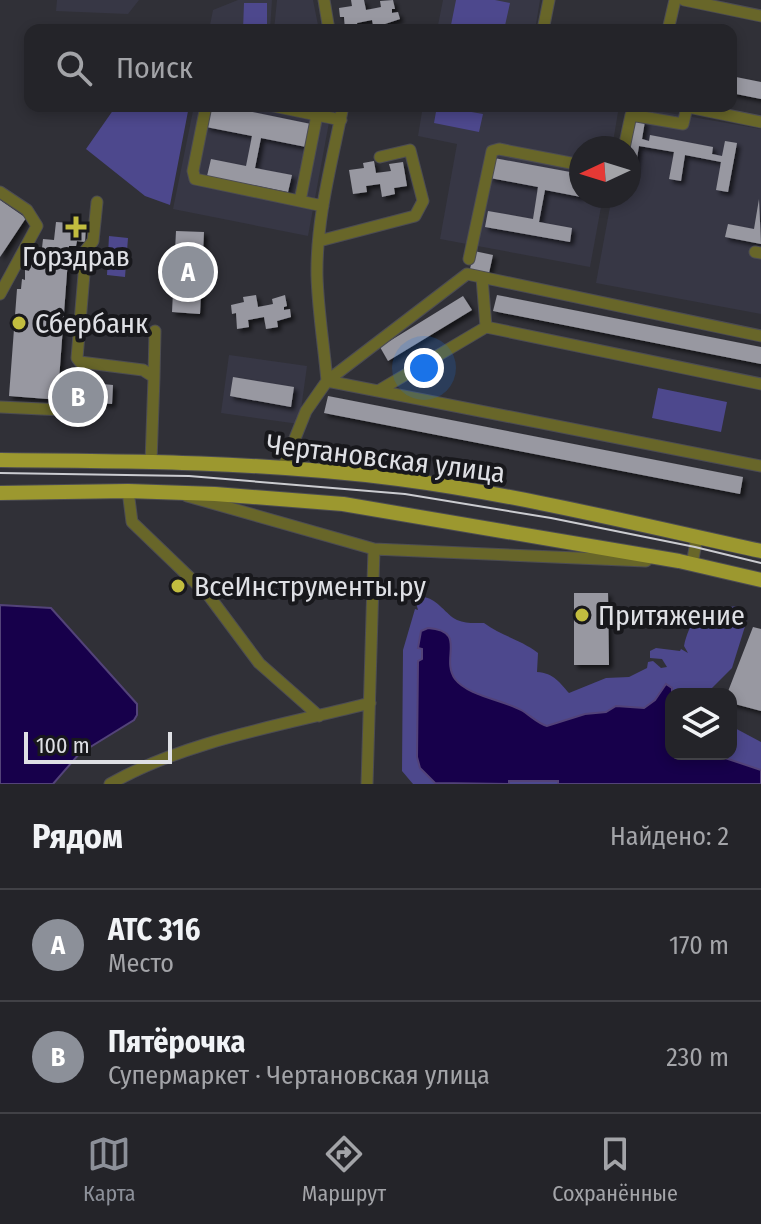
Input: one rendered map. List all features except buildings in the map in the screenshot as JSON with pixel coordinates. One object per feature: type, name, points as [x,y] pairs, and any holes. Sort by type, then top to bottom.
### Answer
[{"type":"main road","name":"Чертановская улица","points":[[0,460],[283,468],[396,479],[761,551]]},
{"type":"main road","name":"Чертановская улица","points":[[0,493],[128,491],[343,504],[685,562],[761,580]]},
{"type":"street","points":[[324,0],[328,24]]},
{"type":"street","points":[[544,24],[549,0]]},
{"type":"street","points":[[669,24],[675,0]]},
{"type":"street","points":[[684,0],[761,16]]},
{"type":"street","points":[[205,112],[193,171],[195,179],[323,206]]},
{"type":"street","points":[[302,112],[341,120]]},
{"type":"street","points":[[327,381],[317,276],[323,206],[342,112]]},
{"type":"street","points":[[627,136],[631,115],[683,124],[684,112]]},
{"type":"street","points":[[714,112],[761,122]]},
{"type":"street","points":[[300,201],[317,115]]},
{"type":"street","points":[[469,259],[492,151],[499,149],[569,163]]},
{"type":"street","points":[[319,241],[415,216],[423,201],[410,150],[380,157]]},
{"type":"street","points":[[0,192],[27,210],[37,226],[0,294]]},
{"type":"street","points":[[97,202],[93,241],[86,250],[77,361],[143,370],[154,377]]},
{"type":"street","points":[[283,468],[306,411],[327,381],[467,274],[761,336]]},
{"type":"street","points":[[482,278],[486,327]]},
{"type":"street","points":[[378,391],[486,327],[761,384]]},
{"type":"street","points":[[151,462],[155,331]]},
{"type":"street","points":[[327,381],[761,466]]},
{"type":"street","points":[[0,407],[63,410]]},
{"type":"street","points":[[128,491],[132,522],[209,596],[259,663],[319,716]]},
{"type":"street","points":[[175,493],[374,549],[685,562],[697,537]]},
{"type":"street","points":[[367,784],[374,549]]},
{"type":"street","points":[[110,784],[138,769],[187,750],[370,703]]},
{"type":"shaded area","points":[[57,0],[139,0],[128,14],[56,11]]},
{"type":"shaded area","points":[[238,0],[272,0],[270,24],[210,24],[213,10]]},
{"type":"shaded area","points":[[277,0],[313,0],[318,24],[275,24]]},
{"type":"shaded area","points":[[443,0],[540,0],[536,24],[438,24]]},
{"type":"shaded area","points":[[456,0],[510,3],[505,24],[451,24]]},
{"type":"shaded area","points":[[244,3],[267,3],[267,24],[243,24]]},
{"type":"shaded area","points":[[112,112],[188,112],[170,205],[145,196],[86,149]]},
{"type":"shaded area","points":[[193,112],[331,112],[308,236],[173,209]]},
{"type":"shaded area","points":[[422,112],[618,112],[614,136],[569,136],[569,208],[601,208],[590,267],[440,239],[457,144],[418,136]]},
{"type":"shaded area","points":[[436,112],[483,114],[479,132],[434,123]]},
{"type":"shaded area","points":[[628,112],[663,112],[761,129],[761,314],[596,283],[610,208],[641,208],[641,136],[623,136]]},
{"type":"shaded area","points":[[109,236],[128,238],[125,277],[107,275]]},
{"type":"shaded area","points":[[229,355],[307,366],[299,424],[221,413]]},
{"type":"shaded area","points":[[658,388],[727,402],[721,432],[652,418]]},
{"type":"shaded area","points":[[424,597],[434,601],[457,620],[484,623],[531,648],[538,653],[537,672],[552,676],[569,693],[606,678],[629,677],[647,668],[648,662],[653,661],[661,668],[667,667],[662,659],[650,658],[650,651],[656,648],[681,649],[688,653],[684,646],[686,638],[701,615],[722,608],[742,608],[747,620],[732,668],[712,688],[665,688],[665,760],[737,760],[737,729],[761,742],[761,784],[413,784],[402,771],[403,650],[415,609],[418,610],[416,603]]},
{"type":"shaded area","points":[[0,605],[51,608],[137,704],[134,720],[79,754],[53,784],[0,784]]},
{"type":"shaded area","points":[[428,628],[447,634],[451,647],[451,671],[461,685],[477,694],[514,706],[547,726],[585,714],[606,712],[616,706],[644,708],[655,700],[666,684],[672,688],[665,688],[665,760],[731,760],[761,770],[761,784],[435,783],[420,768],[417,757],[418,661],[422,659],[422,649],[418,648],[421,631]]},
{"type":"tram line","points":[[0,473],[189,476],[405,494],[551,518],[761,563]]},
{"type":"place","name":"Горздрав","points":[[76,227]]},
{"type":"place","name":"АТС 316","points":[[188,272]]},
{"type":"place","name":"Сбербанк","points":[[19,323]]},
{"type":"place","name":"Пятёрочка","points":[[78,397]]},
{"type":"place","name":"ВсеИнструменты.ру","points":[[178,586]]},
{"type":"place","name":"Притяжение","points":[[582,615]]}]
